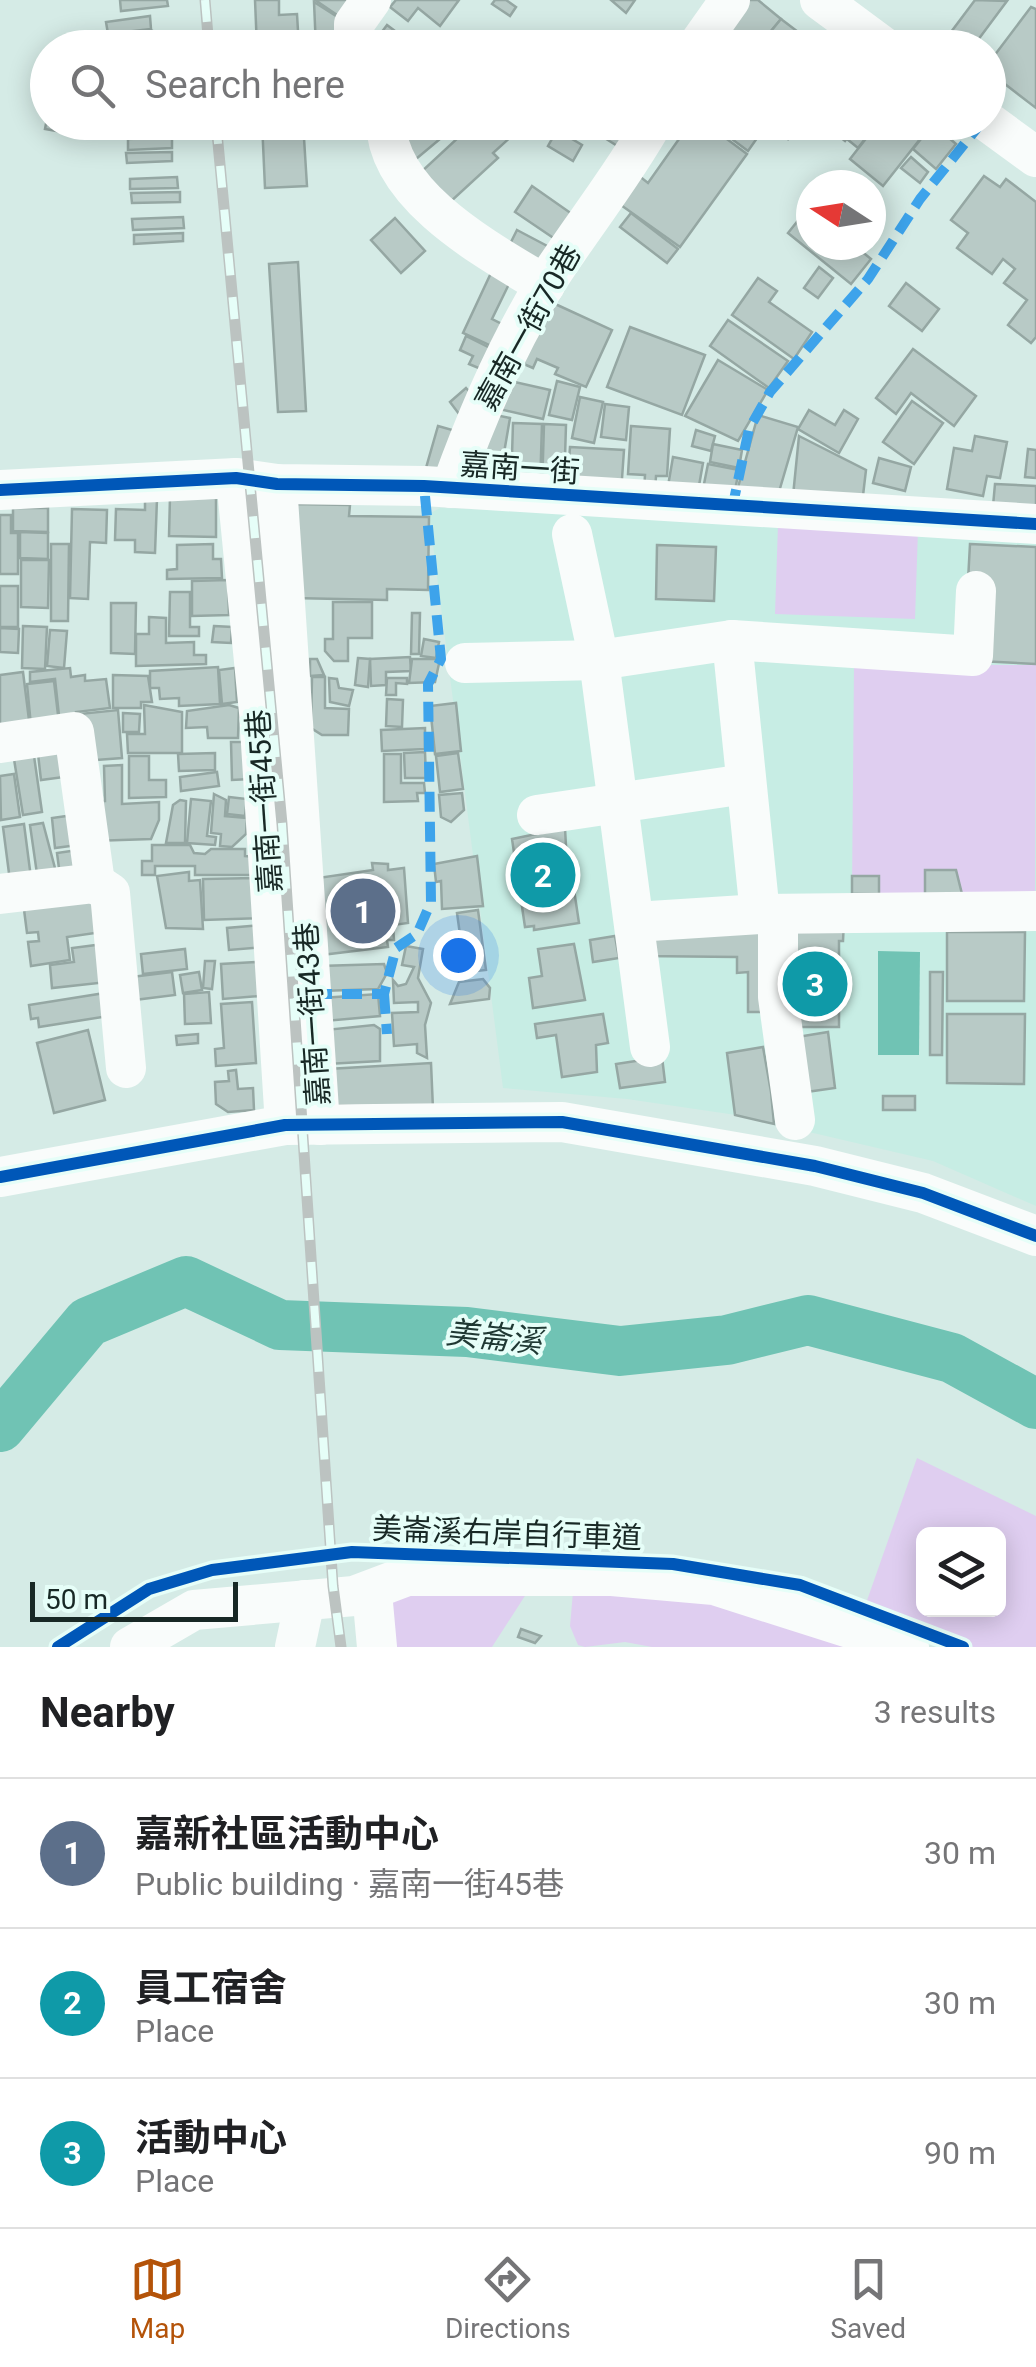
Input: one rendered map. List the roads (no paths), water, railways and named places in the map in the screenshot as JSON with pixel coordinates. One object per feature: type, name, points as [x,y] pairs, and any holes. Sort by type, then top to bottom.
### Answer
[{"type":"street","points":[[354,30],[370,0]]},
{"type":"street","points":[[709,30],[730,0]]},
{"type":"street","points":[[820,0],[861,30]]},
{"type":"street","points":[[1006,135],[1036,157]]},
{"type":"street","points":[[386,140],[430,206],[470,240],[544,286]]},
{"type":"street","name":"嘉南一街70巷","points":[[451,488],[479,410],[544,286],[643,140]]},
{"type":"street","name":"嘉南一街","points":[[0,490],[236,478],[276,484],[451,488],[1036,524]]},
{"type":"street","name":"嘉南一街45巷","points":[[236,478],[302,1125]]},
{"type":"street","name":"嘉南一街43巷","points":[[276,484],[302,1125]]},
{"type":"street","points":[[572,534],[599,660],[650,1047]]},
{"type":"street","points":[[465,664],[599,660],[732,640],[973,656],[976,592]]},
{"type":"street","points":[[732,640],[744,784],[769,914],[795,1120]]},
{"type":"street","points":[[0,743],[74,732],[96,883]]},
{"type":"street","points":[[537,815],[744,784]]},
{"type":"street","points":[[0,894],[96,883],[110,893],[126,1068]]},
{"type":"street","points":[[635,922],[769,914],[1036,911]]},
{"type":"street","points":[[0,1177],[302,1125],[562,1122],[815,1166],[923,1193],[1036,1236]]},
{"type":"street","points":[[130,1647],[194,1610],[363,1594],[407,1576],[612,1576],[714,1585],[909,1647]]},
{"type":"street","points":[[363,1594],[377,1647]]},
{"type":"street","points":[[295,1647],[304,1600]]},
{"type":"waterway","name":"美崙溪","points":[[0,1427],[88,1322],[186,1281],[280,1325],[467,1332],[620,1351],[727,1340],[808,1320],[952,1358],[1036,1404]]},
{"type":"railway","points":[[205,0],[208,30]]},
{"type":"railway","points":[[218,140],[282,824],[333,1586],[341,1647]]},
{"type":"place","name":"員工宿舍","points":[[543,875]]},
{"type":"place","name":"嘉新社區活動中心","points":[[363,911]]},
{"type":"place","name":"活動中心","points":[[815,984]]}]
